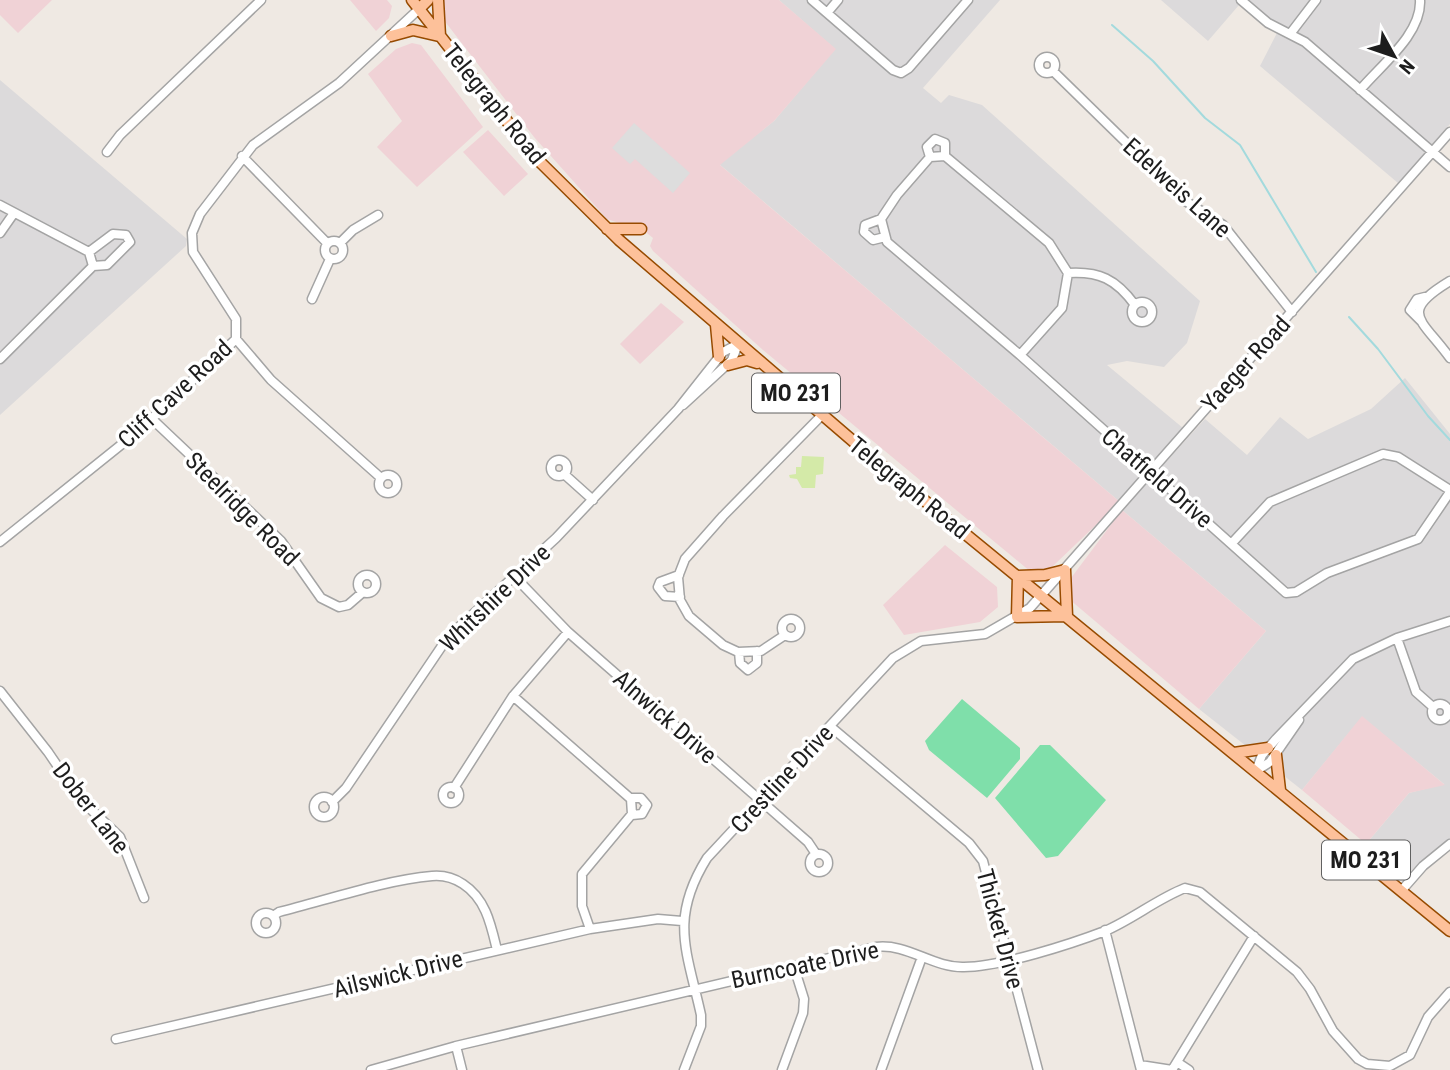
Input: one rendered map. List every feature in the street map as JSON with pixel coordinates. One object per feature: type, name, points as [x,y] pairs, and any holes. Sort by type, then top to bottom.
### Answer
[{"type":"main road","name":"Telegraph Road","points":[[412,0],[536,158],[607,229],[761,365],[1450,931]]},
{"type":"main road","points":[[419,9],[428,0]]},
{"type":"main road","points":[[391,36],[413,30],[440,37],[438,0]]},
{"type":"main road","points":[[607,229],[641,229]]},
{"type":"main road","points":[[716,325],[719,357]]},
{"type":"main road","points":[[728,365],[747,360],[761,365]]},
{"type":"main road","points":[[1065,570],[1067,616],[1017,617],[1018,576],[1045,575],[1065,570]]},
{"type":"main road","points":[[1234,752],[1272,752],[1280,790]]},
{"type":"street","points":[[107,152],[120,135],[261,0]]},
{"type":"street","points":[[812,0],[893,70],[901,73],[909,68],[968,0]]},
{"type":"street","points":[[827,13],[838,0]]},
{"type":"street","points":[[1241,0],[1268,23],[1305,43],[1450,167]]},
{"type":"street","points":[[1290,34],[1316,0]]},
{"type":"street","points":[[1360,90],[1415,27],[1421,14],[1420,0]]},
{"type":"street","name":"Cliff Cave Road","points":[[0,542],[152,419],[236,339],[236,319],[193,252],[192,233],[216,190],[242,156],[267,133],[340,83],[419,9]]},
{"type":"street","name":"Edelweis Lane","points":[[1053,71],[1187,202],[1223,225],[1292,312]]},
{"type":"street","name":"Yaeger Road","points":[[1042,596],[1450,132]]},
{"type":"street","points":[[930,157],[927,147],[935,139],[945,143],[945,156]]},
{"type":"street","points":[[242,156],[327,243]]},
{"type":"street","points":[[884,233],[881,219],[897,195],[930,157],[945,156],[1049,243],[1068,273],[1062,307],[1020,355]]},
{"type":"street","points":[[0,205],[89,252],[93,267]]},
{"type":"street","points":[[0,233],[14,214]]},
{"type":"street","points":[[340,243],[354,230],[378,215]]},
{"type":"street","name":"Chatfield Drive","points":[[881,219],[865,225],[864,232],[873,240],[884,233],[887,242],[1020,355],[1150,474],[1290,594],[1326,573],[1418,539],[1450,491]]},
{"type":"street","points":[[0,359],[93,267],[107,264],[130,242],[119,232],[89,252]]},
{"type":"street","points":[[330,259],[324,250],[327,243],[334,240],[340,243]]},
{"type":"street","points":[[330,259],[337,259],[342,253],[340,243]]},
{"type":"street","points":[[312,299],[330,259]]},
{"type":"street","points":[[1068,273],[1099,273],[1114,281],[1135,305]]},
{"type":"street","points":[[1450,281],[1417,299],[1410,310],[1450,358]]},
{"type":"street","points":[[1421,321],[1419,309],[1425,297]]},
{"type":"street","points":[[236,339],[271,380],[381,478]]},
{"type":"street","name":"Whitshire Drive","points":[[332,802],[346,788],[448,637],[515,577],[593,500],[678,409],[719,357],[738,344]]},
{"type":"street","name":"Whitshire Drive","points":[[678,409],[728,365],[738,344]]},
{"type":"street","points":[[785,635],[757,651],[739,652],[723,645],[689,616],[680,597],[678,575],[685,559],[723,516],[822,415]]},
{"type":"street","name":"Steelridge Road","points":[[152,419],[281,541],[321,598],[339,607],[348,605],[363,592]]},
{"type":"street","points":[[1232,543],[1270,502],[1382,454],[1398,457],[1450,491]]},
{"type":"street","points":[[564,474],[593,500]]},
{"type":"street","points":[[678,575],[668,576],[658,587],[665,596],[680,597]]},
{"type":"street","name":"Alnwick Drive","points":[[515,577],[568,632],[808,842],[816,854]]},
{"type":"street","name":"Crestline Drive","points":[[684,1070],[701,1026],[682,921],[688,893],[707,858],[872,680],[905,650],[938,637],[985,634],[1017,617],[1042,596]]},
{"type":"street","points":[[1256,771],[1339,670],[1353,659],[1397,638],[1450,621]]},
{"type":"street","points":[[454,788],[513,696],[568,632]]},
{"type":"street","points":[[1397,638],[1416,692],[1433,707]]},
{"type":"street","points":[[739,652],[740,663],[748,670],[757,663],[757,651]]},
{"type":"street","name":"Dober Lane","points":[[0,691],[48,752],[80,799],[120,837],[144,898]]},
{"type":"street","points":[[513,696],[630,798],[641,798],[647,805],[642,814],[632,815],[582,874],[582,906],[590,929]]},
{"type":"street","name":"Thicket Drive","points":[[831,727],[969,843],[983,861],[1038,1070]]},
{"type":"street","points":[[630,798],[632,815]]},
{"type":"street","points":[[1402,890],[1423,866],[1450,844]]},
{"type":"street","points":[[273,916],[279,912],[415,879],[443,876],[464,885],[477,897],[485,908],[497,950]]},
{"type":"street","name":"Burncoate Drive","points":[[371,1070],[456,1046],[885,946],[962,968],[1009,959],[1105,930],[1185,888],[1200,891],[1304,980],[1333,1031],[1358,1059],[1367,1064],[1390,1066],[1410,1055],[1428,1017],[1450,992]]},
{"type":"street","name":"Ailswick Drive","points":[[116,1039],[590,929],[659,919],[682,921]]},
{"type":"street","points":[[1105,930],[1141,1068],[1174,1067],[1189,1070]]},
{"type":"street","points":[[1174,1067],[1254,936]]},
{"type":"street","points":[[881,1070],[922,957]]},
{"type":"street","points":[[782,1070],[803,1013],[804,999],[794,967]]},
{"type":"street","points":[[456,1046],[461,1070]]},
{"type":"shaded area","points":[[0,0],[52,0],[18,33],[0,15]]},
{"type":"shaded area","points":[[350,0],[387,0],[392,6],[389,18],[376,31]]},
{"type":"shaded area","points":[[442,0],[779,0],[836,49],[774,121],[720,165],[1120,502],[1053,566],[1043,572],[1031,572],[763,350],[653,251],[650,246],[653,238],[637,225],[625,225],[607,219],[534,137],[440,15]]},
{"type":"shaded area","points":[[779,0],[1000,0],[923,88],[941,103],[949,95],[982,105],[1200,301],[1187,343],[1164,367],[1127,361],[1107,365],[1183,428],[1120,502],[719,164],[774,121],[835,49]]},
{"type":"shaded area","points":[[1161,0],[1450,0],[1450,124],[1398,183],[1260,66],[1277,33],[1262,25],[1239,5],[1208,41]]},
{"type":"shaded area","points":[[412,43],[421,45],[483,127],[417,187],[377,147],[402,121],[368,74],[396,49]]},
{"type":"shaded area","points":[[0,80],[187,239],[186,246],[0,415]]},
{"type":"shaded area","points":[[634,123],[690,173],[673,193],[635,159],[630,164],[612,148]]},
{"type":"shaded area","points":[[488,130],[528,174],[504,196],[463,152]]},
{"type":"shaded area","points":[[661,303],[684,322],[640,364],[620,344]]},
{"type":"shaded area","points":[[1405,378],[1450,434],[1450,839],[1407,874],[1366,844],[1409,793],[1444,784],[1362,717],[1302,790],[1199,709],[1266,631],[1122,510],[1205,419],[1247,455],[1280,417],[1308,439],[1371,409]]},
{"type":"shaded area","points":[[1122,510],[1266,631],[1199,709],[1069,599],[1067,586],[1071,578]]},
{"type":"shaded area","points":[[945,545],[997,587],[998,607],[980,622],[904,635],[883,605]]},
{"type":"shaded area","points":[[1362,716],[1445,785],[1409,793],[1366,844],[1302,790]]},
{"type":"green space","points":[[802,456],[824,457],[823,474],[816,475],[815,488],[802,488],[797,479],[790,478],[789,475],[796,474],[796,467],[801,467]]},
{"type":"green space","points":[[962,699],[1020,748],[1020,759],[987,798],[929,750],[925,741]]},
{"type":"green space","points":[[1040,745],[1050,745],[1106,800],[1058,856],[1046,858],[995,798]]},
{"type":"waterway","points":[[1112,25],[1153,61],[1205,118],[1240,145],[1316,272]]},
{"type":"waterway","points":[[1349,317],[1378,349],[1428,416],[1450,440]]}]
